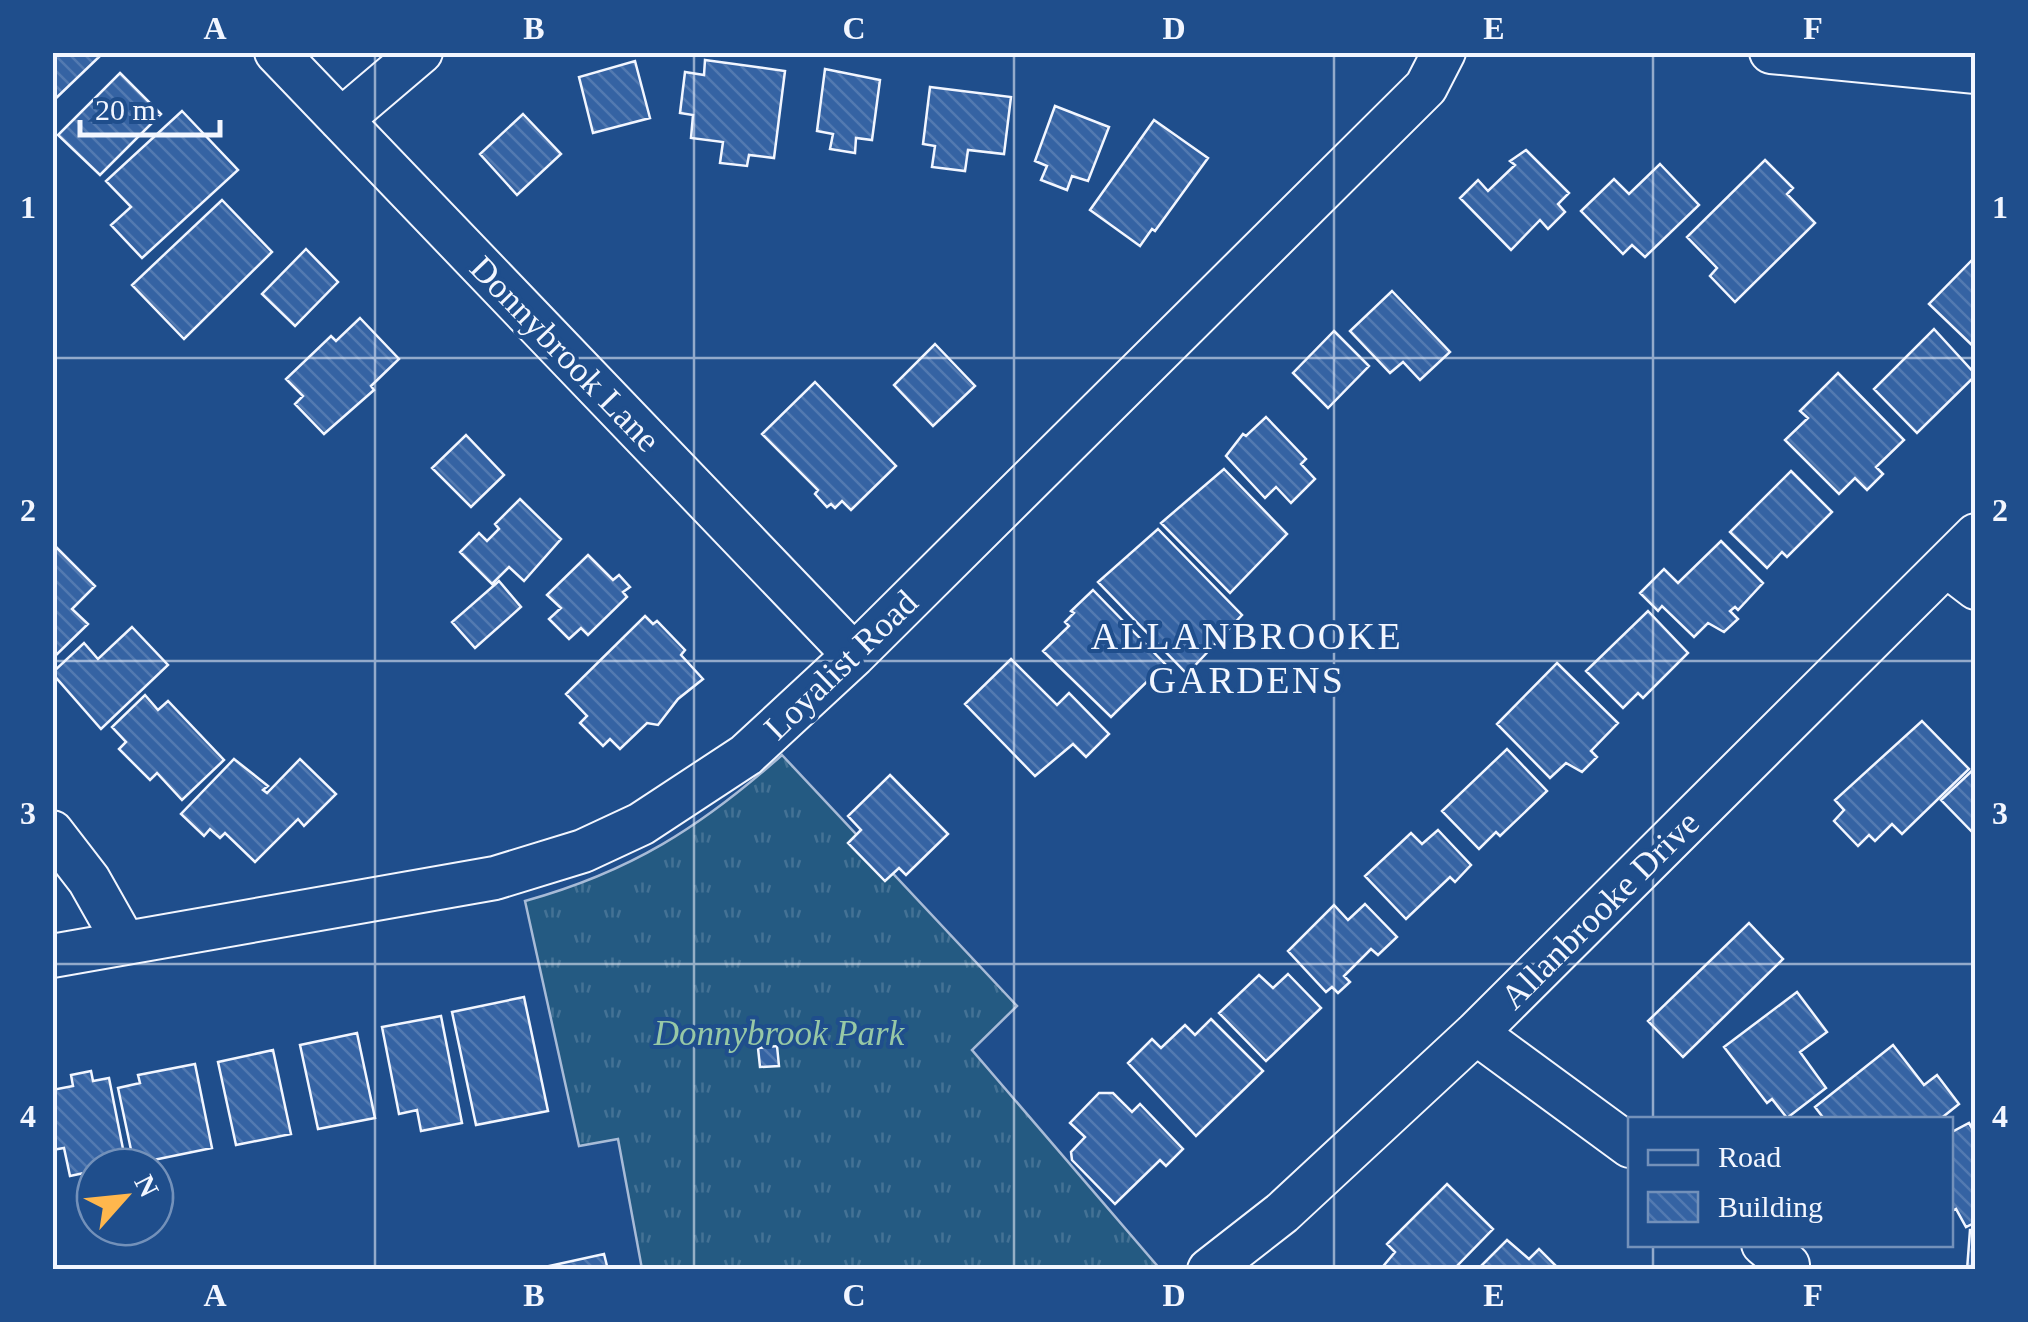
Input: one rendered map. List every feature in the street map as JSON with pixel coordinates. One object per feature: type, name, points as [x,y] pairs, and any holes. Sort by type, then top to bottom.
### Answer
[{"type":"street","name":"Donnybrook Lane","points":[[276,52],[854,655]]},
{"type":"street","points":[[341,120],[420,52]]},
{"type":"street","name":"Loyalist Road","points":[[52,956],[495,878],[582,851],[641,824],[746,754],[854,655],[1426,86],[1444,52]]},
{"type":"street","points":[[1771,52],[1976,72]]},
{"type":"street","name":"Allanbrooke Drive","points":[[1209,1270],[1282,1213],[1476,1033],[1966,562]]},
{"type":"street","points":[[52,832],[89,880],[124,942]]},
{"type":"street","points":[[1476,1033],[1628,1145]]},
{"type":"green space","name":"Donnybrook Park","points":[[782,755],[1017,1006],[972,1050],[1160,1269],[642,1269],[618,1139],[579,1146],[525,901],[598,876],[662,844],[722,804]]},
{"type":"building","points":[[52,52],[100,56],[52,102]]},
{"type":"building","points":[[705,60],[785,71],[774,158],[749,155],[747,166],[720,163],[723,142],[691,138],[693,115],[680,113],[685,72],[704,75]]},
{"type":"building","points":[[635,61],[650,118],[593,133],[579,77]]},
{"type":"building","points":[[825,69],[880,80],[872,140],[856,138],[855,153],[830,149],[833,134],[817,131]]},
{"type":"building","points":[[120,73],[161,114],[100,175],[58,135]]},
{"type":"building","points":[[930,87],[1011,97],[1004,154],[968,150],[965,171],[932,167],[935,146],[923,144]]},
{"type":"building","points":[[1055,106],[1109,127],[1088,181],[1072,176],[1067,190],[1041,180],[1047,166],[1035,161]]},
{"type":"building","points":[[182,111],[238,170],[142,258],[111,225],[131,207],[106,181]]},
{"type":"building","points":[[523,114],[561,154],[517,195],[480,154]]},
{"type":"building","points":[[1154,120],[1208,158],[1140,246],[1090,210]]},
{"type":"building","points":[[1526,150],[1569,193],[1558,204],[1565,212],[1548,229],[1540,220],[1511,250],[1460,198],[1478,180],[1488,191],[1515,165],[1510,161]]},
{"type":"building","points":[[1765,160],[1793,188],[1787,194],[1815,223],[1735,302],[1710,276],[1717,268],[1687,237]]},
{"type":"building","points":[[1660,164],[1699,205],[1645,257],[1632,245],[1623,254],[1581,211],[1614,179],[1629,194]]},
{"type":"building","points":[[222,200],[272,252],[184,339],[132,285]]},
{"type":"building","points":[[306,249],[338,282],[295,326],[262,294]]},
{"type":"building","points":[[1976,256],[1976,349],[1929,304]]},
{"type":"building","points":[[1392,291],[1450,352],[1420,380],[1403,362],[1390,373],[1350,331]]},
{"type":"building","points":[[360,318],[399,359],[371,386],[374,390],[324,434],[295,404],[303,396],[286,379],[331,336],[336,341]]},
{"type":"building","points":[[1934,329],[1976,375],[1917,433],[1874,389]]},
{"type":"building","points":[[1334,331],[1369,366],[1328,408],[1293,373]]},
{"type":"building","points":[[935,344],[975,386],[933,426],[894,385]]},
{"type":"building","points":[[1838,373],[1904,440],[1876,467],[1883,474],[1867,490],[1855,478],[1839,494],[1785,440],[1808,418],[1800,411]]},
{"type":"building","points":[[815,382],[896,466],[851,510],[842,501],[835,508],[831,504],[827,507],[815,494],[818,490],[762,434]]},
{"type":"building","points":[[1266,417],[1306,459],[1301,464],[1315,479],[1291,503],[1276,487],[1265,498],[1226,456],[1243,434],[1246,436]]},
{"type":"building","points":[[466,435],[504,475],[471,507],[432,468]]},
{"type":"building","points":[[1224,469],[1287,534],[1230,593],[1161,523]]},
{"type":"building","points":[[1791,471],[1832,512],[1787,557],[1782,552],[1767,568],[1730,532]]},
{"type":"building","points":[[520,499],[561,539],[524,581],[509,567],[492,584],[460,552],[479,533],[487,541],[499,529],[495,524]]},
{"type":"building","points":[[1158,529],[1242,615],[1187,674],[1098,582]]},
{"type":"building","points":[[1721,541],[1763,583],[1738,610],[1735,607],[1730,611],[1738,619],[1724,632],[1708,623],[1694,637],[1662,606],[1658,611],[1640,593],[1664,569],[1678,583]]},
{"type":"building","points":[[56,547],[95,586],[72,609],[88,624],[52,659],[52,551]]},
{"type":"building","points":[[588,555],[613,580],[619,575],[630,587],[623,592],[627,597],[588,635],[581,628],[569,639],[549,619],[561,608],[547,595]]},
{"type":"building","points":[[499,581],[521,607],[475,648],[452,622]]},
{"type":"building","points":[[1093,590],[1165,664],[1111,717],[1043,651],[1069,626],[1065,622],[1074,613],[1071,611]]},
{"type":"building","points":[[1648,611],[1688,653],[1643,698],[1638,693],[1623,708],[1586,671]]},
{"type":"building","points":[[645,616],[653,624],[657,621],[685,650],[681,655],[703,679],[678,699],[658,725],[647,723],[620,749],[610,739],[603,746],[580,723],[587,716],[566,694]]},
{"type":"building","points":[[132,627],[168,665],[101,729],[52,673],[84,643],[98,659]]},
{"type":"building","points":[[1011,659],[1057,705],[1069,693],[1109,734],[1086,757],[1073,744],[1035,776],[965,704]]},
{"type":"building","points":[[1557,663],[1618,723],[1591,751],[1597,757],[1582,772],[1566,763],[1550,778],[1497,724]]},
{"type":"building","points":[[145,695],[158,710],[168,701],[224,760],[182,800],[157,773],[150,780],[119,749],[126,742],[112,727]]},
{"type":"building","points":[[1922,721],[1969,769],[1902,834],[1892,824],[1875,841],[1869,835],[1858,846],[1834,821],[1844,810],[1835,800]]},
{"type":"building","points":[[1507,749],[1547,791],[1500,836],[1496,832],[1479,849],[1442,811]]},
{"type":"building","points":[[234,759],[268,786],[263,790],[267,793],[300,759],[336,794],[304,826],[298,819],[255,862],[225,833],[220,838],[210,829],[204,836],[181,814]]},
{"type":"building","points":[[1976,767],[1976,836],[1941,800]]},
{"type":"building","points":[[890,775],[948,834],[906,875],[899,868],[885,881],[848,843],[861,830],[848,816]]},
{"type":"building","points":[[1438,830],[1471,865],[1455,882],[1450,877],[1406,919],[1365,876],[1411,833],[1422,844]]},
{"type":"building","points":[[1365,904],[1397,937],[1378,955],[1371,949],[1344,976],[1350,982],[1338,993],[1332,987],[1326,992],[1288,951],[1334,905],[1348,920]]},
{"type":"building","points":[[1749,923],[1783,959],[1683,1057],[1648,1021]]},
{"type":"building","points":[[1288,974],[1321,1008],[1266,1061],[1219,1013],[1259,975],[1273,988]]},
{"type":"building","points":[[1797,992],[1827,1032],[1800,1052],[1826,1088],[1786,1117],[1772,1099],[1767,1103],[1724,1047]]},
{"type":"building","points":[[524,997],[548,1111],[476,1125],[452,1012]]},
{"type":"building","points":[[441,1016],[462,1123],[421,1131],[417,1110],[399,1114],[382,1027]]},
{"type":"building","points":[[1211,1019],[1263,1071],[1196,1136],[1128,1063],[1152,1039],[1161,1048],[1185,1025],[1195,1035]]},
{"type":"building","points":[[357,1033],[375,1118],[318,1129],[300,1045]]},
{"type":"building","points":[[1893,1045],[1924,1085],[1937,1075],[1959,1104],[1943,1117],[1823,1117],[1815,1107]]},
{"type":"building","points":[[777,1046],[779,1066],[760,1067],[758,1048]]},
{"type":"building","points":[[273,1050],[291,1134],[236,1145],[218,1062]]},
{"type":"building","points":[[195,1064],[212,1148],[175,1156],[175,1147],[130,1147],[118,1088],[140,1083],[138,1075]]},
{"type":"building","points":[[91,1071],[93,1081],[109,1078],[123,1147],[75,1147],[75,1175],[70,1176],[64,1148],[52,1150],[52,1090],[73,1086],[71,1075]]},
{"type":"building","points":[[1099,1093],[1113,1093],[1132,1112],[1140,1104],[1183,1149],[1166,1166],[1160,1160],[1115,1204],[1072,1160],[1071,1152],[1085,1137],[1070,1123]]},
{"type":"building","points":[[1969,1123],[1976,1135],[1976,1222],[1966,1227],[1956,1209],[1953,1210],[1953,1131]]},
{"type":"building","points":[[1447,1184],[1493,1229],[1453,1270],[1380,1270],[1395,1252],[1387,1244]]},
{"type":"building","points":[[1970,1230],[1976,1230],[1976,1270],[1967,1270]]},
{"type":"building","points":[[1507,1240],[1529,1259],[1539,1249],[1560,1270],[1477,1270]]},
{"type":"building","points":[[604,1254],[608,1270],[531,1270]]},
{"type":"district","name":"ALLANBROOKE GARDENS","points":[[1247,658]]}]
